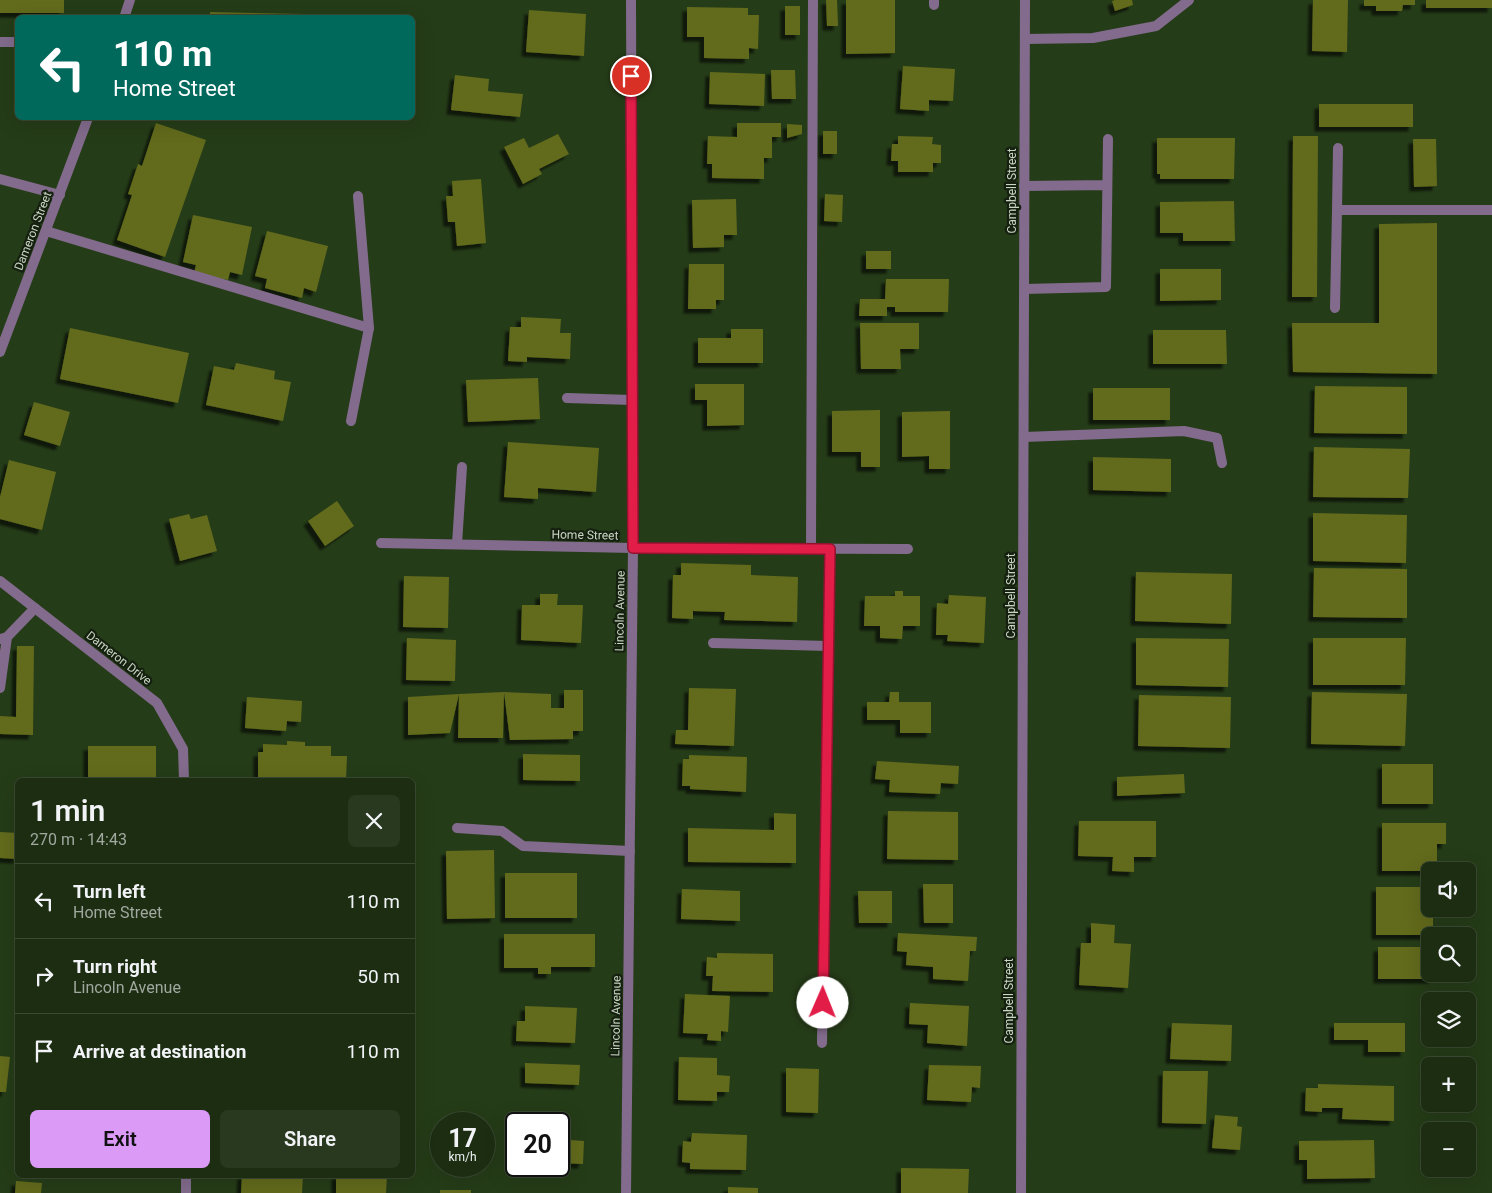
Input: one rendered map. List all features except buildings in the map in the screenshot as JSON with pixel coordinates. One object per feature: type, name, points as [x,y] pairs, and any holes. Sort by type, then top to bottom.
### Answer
[{"type":"street","points":[[125,15],[130,0]]},
{"type":"street","name":"Lincoln Avenue","points":[[626,1193],[633,548],[631,0]]},
{"type":"street","points":[[811,549],[813,0]]},
{"type":"street","name":"Campbell Street","points":[[1021,1193],[1025,0]]},
{"type":"street","points":[[1025,39],[1093,38],[1156,26],[1189,0]]},
{"type":"street","points":[[0,42],[15,42]]},
{"type":"street","name":"Dameron Street","points":[[0,352],[87,120]]},
{"type":"street","points":[[1024,289],[1106,287],[1108,139]]},
{"type":"street","points":[[1334,308],[1338,148]]},
{"type":"street","points":[[0,179],[60,195]]},
{"type":"street","points":[[1024,186],[1107,185]]},
{"type":"street","points":[[351,421],[369,328],[358,196]]},
{"type":"street","points":[[1337,210],[1492,210]]},
{"type":"street","points":[[46,231],[369,328]]},
{"type":"street","points":[[567,398],[632,400]]},
{"type":"street","points":[[1024,437],[1184,431],[1217,438],[1222,463]]},
{"type":"street","points":[[457,544],[462,467]]},
{"type":"street","name":"Home Street","points":[[381,544],[633,548],[908,549]]},
{"type":"street","points":[[822,1043],[830,549]]},
{"type":"street","name":"Dameron Drive","points":[[0,581],[157,703],[183,749],[184,778]]},
{"type":"street","points":[[0,688],[3,638],[35,608]]},
{"type":"street","points":[[713,643],[828,646]]},
{"type":"street","points":[[457,828],[502,831],[523,846],[630,850]]},
{"type":"street","points":[[186,1178],[186,1193]]},
{"type":"route","points":[[631,76],[633,548],[830,549],[823,1003]]}]
